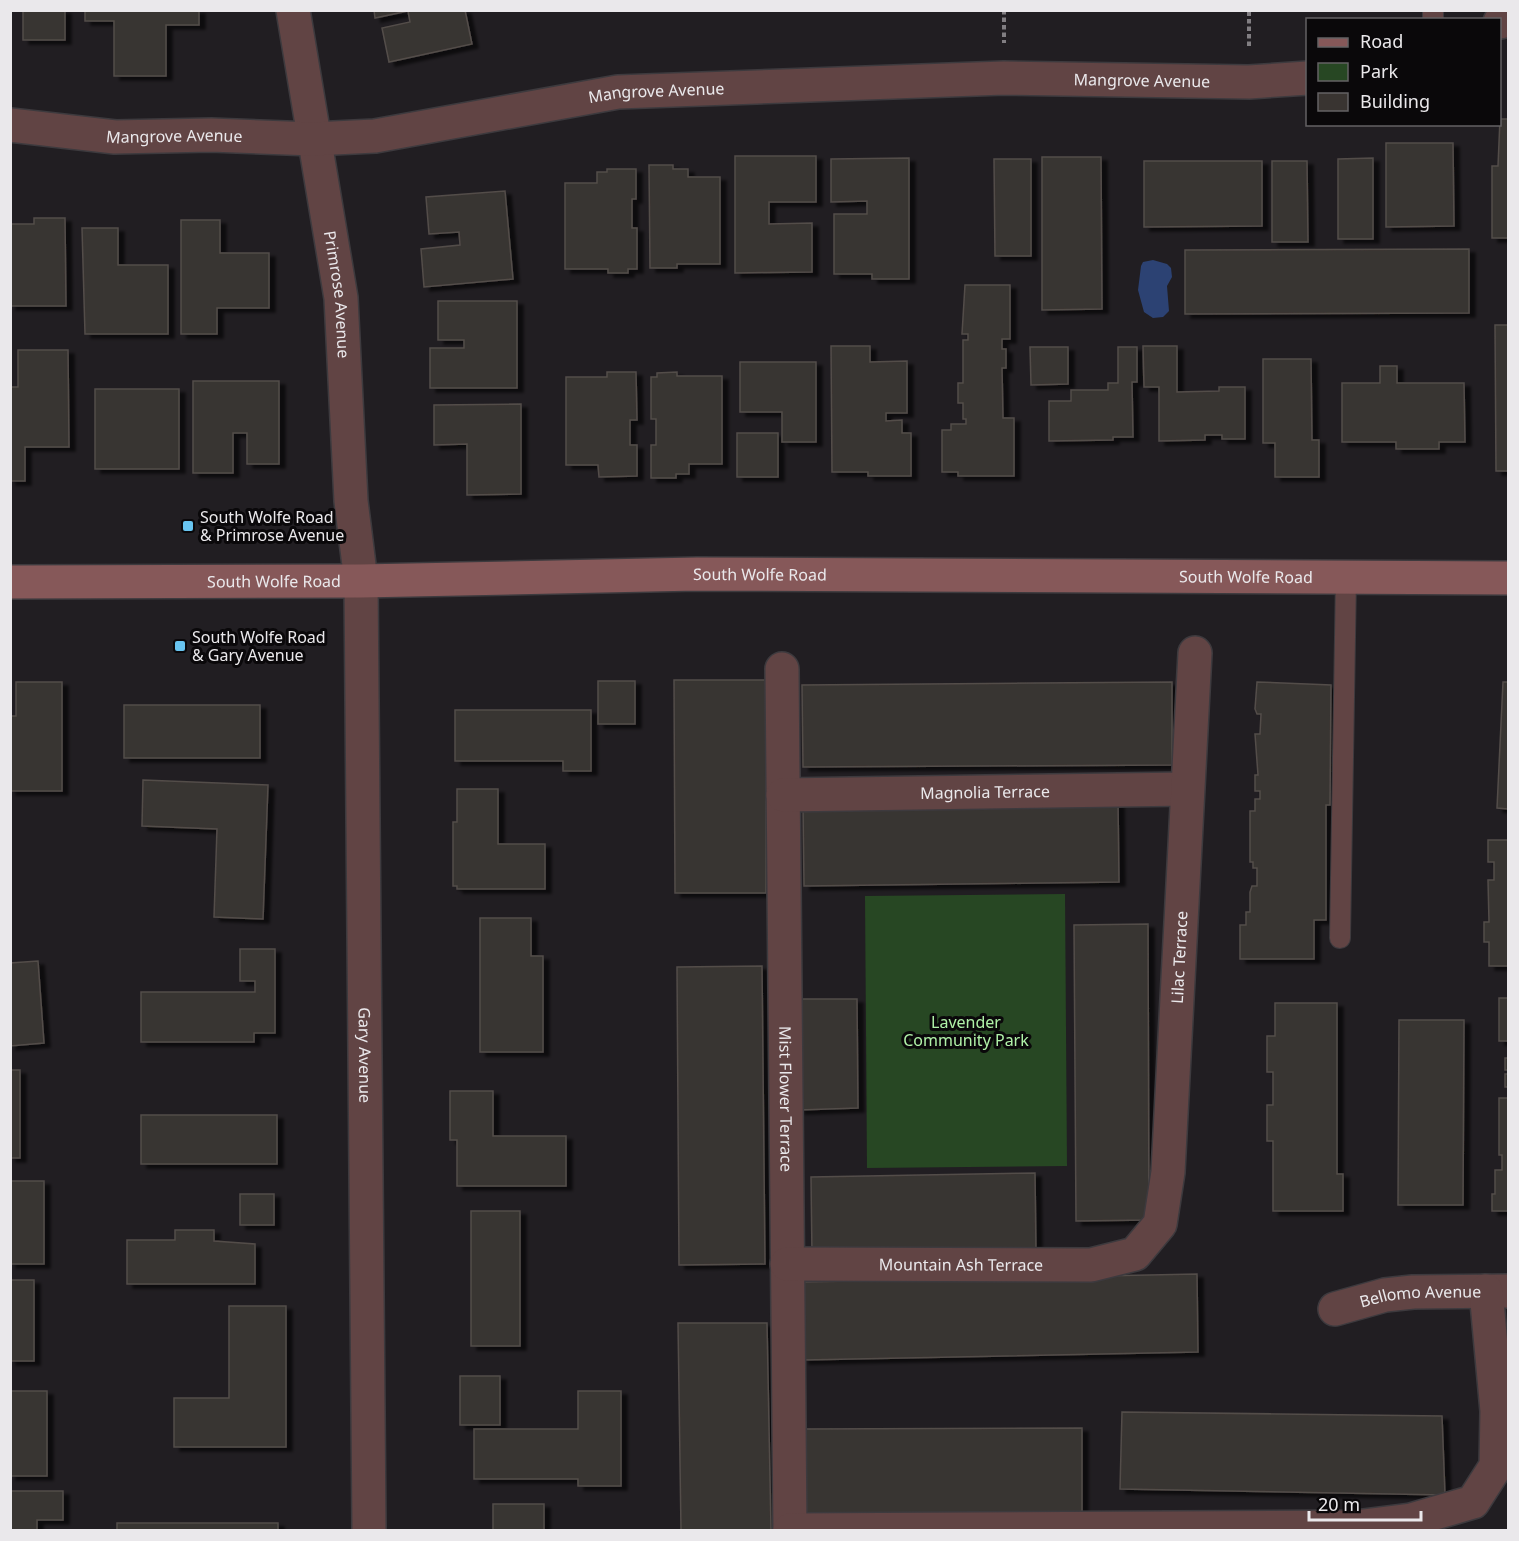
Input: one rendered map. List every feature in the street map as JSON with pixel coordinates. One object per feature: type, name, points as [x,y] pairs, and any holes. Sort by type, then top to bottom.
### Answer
[{"type":"main road","name":"South Wolfe Road","points":[[10,582],[361,581],[697,574],[1509,578]]},
{"type":"street","name":"Primrose Avenue","points":[[293,10],[341,298],[351,501],[361,581]]},
{"type":"street","name":"Mangrove Avenue","points":[[10,125],[115,137],[211,135],[313,139],[375,136],[618,92],[1004,78],[1249,82],[1306,78]]},
{"type":"street","name":"Gary Avenue","points":[[361,581],[369,1530]]},
{"type":"street","name":"Lilac Terrace","points":[[1135,1254],[1160,1224],[1168,1172],[1195,653]]},
{"type":"street","name":"Mist Flower Terrace","points":[[782,669],[790,1530]]},
{"type":"street","name":"Magnolia Terrace","points":[[783,795],[1187,789]]},
{"type":"street","name":"Mountain Ash Terrace","points":[[787,1264],[1091,1265],[1135,1254]]},
{"type":"street","points":[[790,1530],[1355,1527],[1411,1520],[1473,1502],[1496,1466],[1497,1292]]},
{"type":"street","name":"Bellomo Avenue","points":[[1335,1309],[1385,1295],[1497,1292]]},
{"type":"lane","points":[[1340,938],[1346,577]]},
{"type":"green space","name":"Lavender Community Park","points":[[1065,894],[1067,1166],[867,1168],[865,896]]},
{"type":"water","points":[[1153,260],[1167,264],[1171,268],[1172,277],[1167,286],[1169,311],[1163,317],[1153,318],[1144,312],[1138,290],[1143,262]]},
{"type":"building","points":[[23,10],[65,10],[65,40],[23,40]]},
{"type":"building","points":[[85,10],[199,10],[199,25],[166,25],[166,76],[114,76],[114,21],[85,21]]},
{"type":"building","points":[[374,10],[465,10],[472,44],[389,62],[382,28],[410,22],[408,11],[375,18]]},
{"type":"building","points":[[1501,119],[1508,119],[1508,238],[1492,238],[1492,166],[1498,166]]},
{"type":"building","points":[[1386,143],[1453,143],[1454,226],[1386,227]]},
{"type":"building","points":[[735,156],[816,156],[816,202],[769,202],[769,224],[812,223],[812,272],[735,273]]},
{"type":"building","points":[[1042,157],[1101,157],[1102,309],[1042,310]]},
{"type":"building","points":[[909,158],[909,279],[872,279],[872,274],[834,274],[834,214],[867,214],[867,201],[831,202],[831,159]]},
{"type":"building","points":[[1373,158],[1373,239],[1338,239],[1338,159]]},
{"type":"building","points":[[994,159],[1031,159],[1031,256],[995,256]]},
{"type":"building","points":[[1144,161],[1262,161],[1262,226],[1144,227]]},
{"type":"building","points":[[1272,161],[1307,161],[1308,242],[1272,242]]},
{"type":"building","points":[[649,165],[673,165],[673,169],[688,169],[688,177],[720,177],[720,264],[677,264],[677,268],[650,268]]},
{"type":"building","points":[[607,169],[636,169],[636,199],[632,199],[632,228],[637,228],[637,269],[628,269],[628,273],[608,273],[608,269],[565,269],[565,183],[597,183],[597,172],[607,172]]},
{"type":"building","points":[[505,191],[513,279],[424,287],[421,249],[460,245],[459,232],[429,234],[426,197]]},
{"type":"building","points":[[34,218],[65,218],[66,306],[10,306],[10,224],[34,224]]},
{"type":"building","points":[[181,220],[220,220],[220,253],[269,253],[269,308],[217,308],[217,334],[181,334]]},
{"type":"building","points":[[82,228],[118,228],[118,265],[168,265],[168,334],[85,334]]},
{"type":"building","points":[[1469,249],[1469,313],[1185,314],[1185,250]]},
{"type":"building","points":[[965,285],[1010,285],[1010,339],[1002,339],[1002,349],[1006,349],[1006,368],[1002,368],[1003,418],[1014,418],[1014,476],[958,476],[958,472],[942,472],[942,430],[951,430],[951,424],[966,424],[966,419],[963,419],[963,403],[958,403],[958,383],[963,383],[963,340],[968,340],[968,334],[962,334]]},
{"type":"building","points":[[438,301],[517,301],[517,388],[430,388],[430,348],[464,348],[464,340],[438,340]]},
{"type":"building","points":[[1495,325],[1508,325],[1508,471],[1496,471]]},
{"type":"building","points":[[831,346],[870,346],[870,362],[907,361],[907,413],[886,413],[886,421],[902,420],[902,433],[911,433],[911,476],[868,476],[868,472],[832,472]]},
{"type":"building","points":[[1143,346],[1177,346],[1177,392],[1219,391],[1219,387],[1245,387],[1245,439],[1222,439],[1222,435],[1205,435],[1205,440],[1159,441],[1159,387],[1144,387]]},
{"type":"building","points":[[1030,347],[1068,347],[1068,384],[1031,385]]},
{"type":"building","points":[[1118,347],[1137,347],[1137,382],[1132,382],[1133,437],[1113,437],[1113,440],[1049,441],[1049,401],[1071,401],[1071,390],[1108,390],[1108,383],[1118,383]]},
{"type":"building","points":[[18,350],[68,350],[69,447],[25,447],[25,481],[10,481],[10,387],[18,387]]},
{"type":"building","points":[[1263,359],[1311,359],[1312,440],[1319,440],[1319,477],[1275,477],[1275,443],[1263,443]]},
{"type":"building","points":[[740,362],[816,362],[816,442],[782,442],[782,412],[740,412]]},
{"type":"building","points":[[1380,366],[1397,366],[1397,383],[1464,383],[1465,442],[1439,442],[1439,449],[1396,449],[1396,442],[1342,442],[1342,383],[1380,383]]},
{"type":"building","points":[[607,372],[636,372],[637,420],[630,420],[630,445],[637,445],[637,476],[599,477],[598,465],[566,465],[566,377],[607,377]]},
{"type":"building","points":[[677,372],[677,376],[722,376],[722,464],[689,464],[689,474],[676,474],[676,478],[651,478],[651,445],[656,445],[656,419],[651,419],[651,377],[657,377],[657,373]]},
{"type":"building","points":[[193,381],[279,381],[279,464],[247,464],[247,433],[233,433],[233,473],[193,473]]},
{"type":"building","points":[[95,389],[179,389],[179,469],[95,469]]},
{"type":"building","points":[[521,404],[521,494],[467,495],[467,444],[434,445],[434,405]]},
{"type":"building","points":[[737,433],[778,433],[778,477],[737,477]]},
{"type":"building","points":[[674,680],[766,680],[766,893],[675,893]]},
{"type":"building","points":[[598,681],[635,681],[635,724],[598,724]]},
{"type":"building","points":[[16,682],[62,682],[62,791],[10,791],[10,716],[16,716]]},
{"type":"building","points":[[1172,682],[1172,765],[803,767],[802,685]]},
{"type":"building","points":[[1257,682],[1331,685],[1330,805],[1326,805],[1326,920],[1314,920],[1314,959],[1240,959],[1240,925],[1246,925],[1246,912],[1250,912],[1250,892],[1252,886],[1257,886],[1257,868],[1253,868],[1253,862],[1250,862],[1250,811],[1255,811],[1255,799],[1260,799],[1260,791],[1255,791],[1255,775],[1258,775],[1255,734],[1260,734],[1261,714],[1257,714],[1255,709]]},
{"type":"building","points":[[1503,682],[1508,682],[1508,809],[1497,808]]},
{"type":"building","points":[[124,705],[260,705],[260,758],[124,758]]},
{"type":"building","points":[[455,710],[591,710],[591,771],[563,771],[563,761],[455,761]]},
{"type":"building","points":[[143,780],[268,785],[263,919],[214,917],[217,829],[142,826]]},
{"type":"building","points":[[457,789],[498,789],[498,844],[545,844],[545,889],[457,889],[457,886],[453,886],[453,822],[457,822]]},
{"type":"building","points":[[1118,802],[1119,882],[804,886],[803,806]]},
{"type":"building","points":[[1488,840],[1508,840],[1508,966],[1489,966],[1489,942],[1484,942],[1484,922],[1489,922],[1488,880],[1494,880],[1494,862],[1488,862]]},
{"type":"building","points":[[480,918],[531,918],[531,956],[543,956],[543,1052],[480,1052]]},
{"type":"building","points":[[1148,924],[1149,1220],[1076,1221],[1074,925]]},
{"type":"building","points":[[240,949],[275,949],[275,1033],[254,1033],[254,1042],[141,1042],[141,992],[255,992],[255,981],[240,981]]},
{"type":"building","points":[[38,961],[44,1043],[10,1046],[10,963]]},
{"type":"building","points":[[762,966],[765,1264],[679,1265],[677,967]]},
{"type":"building","points":[[1499,998],[1508,998],[1508,1041],[1499,1041]]},
{"type":"building","points":[[798,999],[857,999],[858,1108],[799,1110]]},
{"type":"building","points":[[1275,1003],[1337,1003],[1337,1174],[1343,1174],[1343,1211],[1273,1211],[1273,1141],[1267,1141],[1267,1105],[1273,1105],[1273,1072],[1267,1072],[1267,1036],[1275,1036]]},
{"type":"building","points":[[1399,1020],[1464,1020],[1463,1205],[1398,1205]]},
{"type":"building","points":[[1505,1058],[1508,1058],[1508,1070],[1505,1070]]},
{"type":"building","points":[[10,1070],[20,1070],[20,1158],[10,1158]]},
{"type":"building","points":[[1505,1074],[1508,1074],[1508,1087],[1505,1087]]},
{"type":"building","points":[[450,1091],[493,1091],[493,1136],[566,1136],[566,1186],[457,1186],[457,1140],[450,1140]]},
{"type":"building","points":[[1499,1098],[1508,1098],[1508,1211],[1492,1211],[1495,1170],[1502,1170],[1502,1155],[1499,1155]]},
{"type":"building","points":[[141,1115],[277,1115],[277,1164],[141,1164]]},
{"type":"building","points":[[1035,1173],[1036,1252],[812,1256],[811,1177]]},
{"type":"building","points":[[10,1181],[44,1181],[44,1264],[10,1264]]},
{"type":"building","points":[[240,1194],[274,1194],[274,1225],[240,1225]]},
{"type":"building","points":[[471,1211],[520,1211],[520,1346],[471,1346]]},
{"type":"building","points":[[175,1230],[214,1230],[214,1241],[255,1244],[255,1284],[127,1284],[127,1240],[175,1240]]},
{"type":"building","points":[[1197,1274],[1198,1352],[803,1360],[802,1282]]},
{"type":"building","points":[[10,1280],[34,1280],[34,1361],[10,1361]]},
{"type":"building","points":[[229,1306],[286,1306],[286,1447],[174,1447],[174,1398],[229,1398]]},
{"type":"building","points":[[678,1323],[767,1323],[771,1530],[681,1530]]},
{"type":"building","points":[[460,1376],[500,1376],[500,1425],[460,1425]]},
{"type":"building","points":[[10,1391],[47,1391],[47,1476],[10,1476]]},
{"type":"building","points":[[578,1391],[621,1391],[621,1486],[578,1486],[578,1479],[474,1479],[474,1429],[578,1429]]},
{"type":"building","points":[[1122,1412],[1442,1416],[1445,1495],[1120,1489]]},
{"type":"building","points":[[1082,1428],[1082,1513],[803,1513],[803,1429]]},
{"type":"building","points":[[10,1491],[63,1491],[63,1520],[37,1520],[37,1530],[10,1530]]},
{"type":"building","points":[[493,1504],[544,1504],[544,1530],[493,1530]]},
{"type":"building","points":[[117,1523],[278,1523],[278,1530],[117,1530]]},
{"type":"place","name":"South Wolfe Road & Primrose Avenue","points":[[188,526]]},
{"type":"place","name":"South Wolfe Road & Gary Avenue","points":[[180,646]]}]
